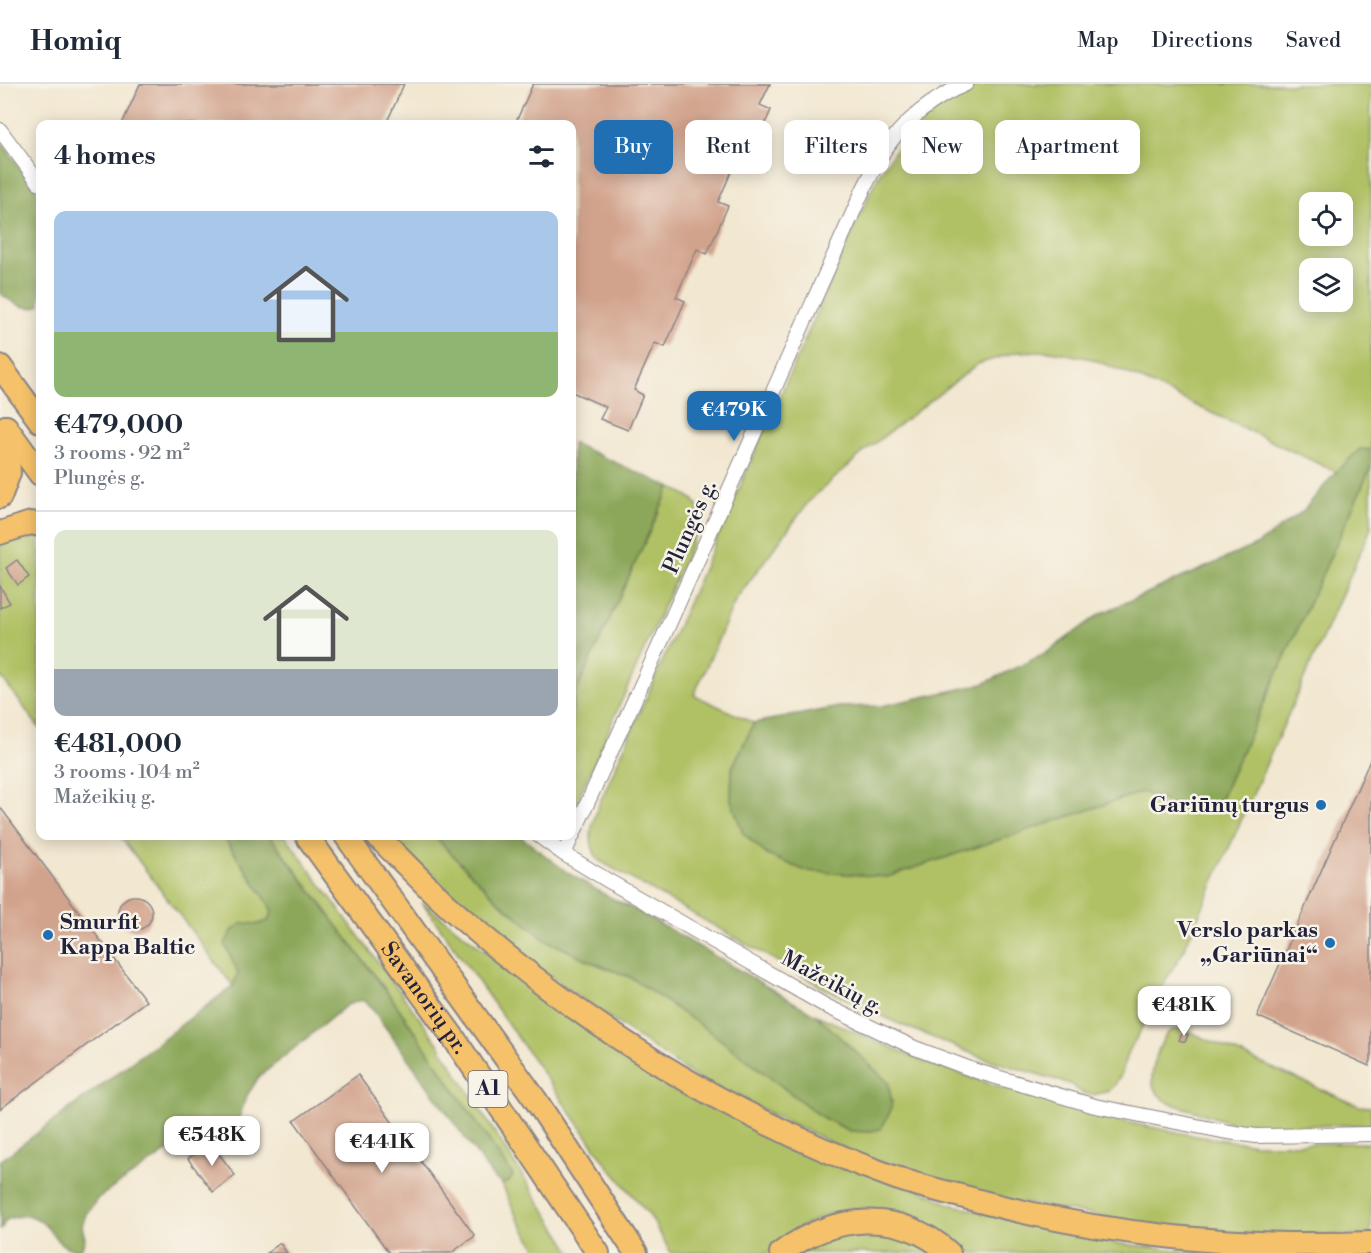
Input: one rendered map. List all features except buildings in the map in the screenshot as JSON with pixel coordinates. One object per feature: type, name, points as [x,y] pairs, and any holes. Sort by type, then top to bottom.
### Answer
[{"type":"highway","points":[[0,366],[36,416]]},
{"type":"highway","points":[[3,423],[36,468]]},
{"type":"highway","points":[[0,497],[9,473],[3,423]]},
{"type":"highway","points":[[0,533],[31,523],[36,524]]},
{"type":"highway","name":"Savanorių pr.","points":[[310,840],[446,1027],[597,1252]]},
{"type":"highway","name":"Savanorių pr.","points":[[349,840],[535,1099],[636,1253]]},
{"type":"highway","points":[[381,840],[462,919],[591,1020],[706,1091],[849,1160],[896,1178],[957,1195],[1055,1220],[1113,1230],[1227,1242],[1290,1245],[1371,1243]]},
{"type":"highway","points":[[781,1253],[812,1233],[829,1226],[866,1221],[899,1226],[917,1232],[949,1253]]},
{"type":"street","name":"Plungės g.","points":[[576,828],[690,579],[864,188],[884,150],[903,128],[925,108],[953,89],[966,84]]},
{"type":"street","points":[[0,130],[36,179]]},
{"type":"street","name":"Mažeikių g.","points":[[545,840],[564,854],[736,956],[826,1006],[915,1048],[976,1071],[1035,1090],[1129,1114],[1256,1136],[1371,1134]]},
{"type":"street","name":"Plungės g.","points":[[564,854],[570,840]]},
{"type":"green space","points":[[981,84],[1371,84],[1371,450],[1360,449],[1336,472],[1132,375],[1092,359],[1051,351],[1017,352],[978,364],[865,451],[810,500],[736,599],[694,695],[754,723],[732,768],[731,800],[743,833],[887,877],[1142,792],[1167,802],[1219,802],[1371,467],[1371,528],[1182,954],[1154,998],[1115,1085],[1109,1091],[1093,1095],[1082,1093],[1070,1084],[983,1058],[897,1023],[824,988],[598,860],[592,845],[592,824],[600,802],[874,184],[880,174],[889,174],[889,160],[901,144],[901,174],[983,174],[983,120],[925,120]]},
{"type":"green space","points":[[0,140],[36,190],[36,307],[30,308],[19,305],[0,293]]},
{"type":"green space","points":[[576,445],[670,487],[576,692]]},
{"type":"green space","points":[[1360,449],[1371,450],[1371,467],[1219,802],[1193,808],[1167,802],[1142,792],[887,877],[806,871],[767,855],[743,833],[731,800],[732,768],[754,723],[839,707],[881,706],[983,684],[1046,653],[1100,614],[1258,544],[1303,511],[1336,472]]},
{"type":"green space","points":[[670,487],[683,493],[698,507],[701,522],[576,803],[576,692]]},
{"type":"green space","points":[[36,533],[36,724],[0,675],[0,541]]},
{"type":"green space","points":[[123,840],[226,840],[269,904],[272,913],[268,921],[259,924],[242,923],[236,967],[238,974],[233,986]]},
{"type":"green space","points":[[226,840],[273,840],[393,1000],[513,1175],[509,1182],[502,1184],[493,1177],[368,1003],[361,1000],[347,1005],[259,1077],[246,1097],[240,1115],[230,1133],[216,1140],[198,1140],[177,1145],[98,1198],[86,1214],[82,1226],[85,1239],[81,1249],[69,1248],[61,1243],[42,1222],[33,1217],[22,1216],[6,1220],[0,1231],[0,1161],[233,986],[238,973],[225,944],[231,932],[242,923],[259,924],[268,921],[272,913],[269,904]]},
{"type":"green space","points":[[273,840],[288,840],[437,1042],[572,1253],[540,1253],[518,1220],[502,1184],[509,1182],[512,1174],[393,1000]]},
{"type":"green space","points":[[392,840],[438,840],[497,900],[546,940],[630,977],[713,1034],[822,1117],[850,1131],[888,1082],[816,1015],[927,1063],[1115,1120],[1196,1136],[1256,1144],[1371,1143],[1371,1235],[1204,1234],[1000,1199],[864,1158],[698,1079],[499,941]]},
{"type":"green space","points":[[438,840],[525,840],[568,873],[816,1015],[888,1082],[892,1102],[890,1112],[881,1129],[866,1132],[850,1131],[822,1117],[713,1034],[630,977],[546,940],[497,900]]},
{"type":"green space","points":[[422,902],[584,1027],[950,1204],[1114,1243],[1204,1253],[963,1253],[941,1232],[919,1220],[895,1212],[852,1208],[824,1216],[797,1229],[768,1253],[671,1253],[650,1216],[609,1167]]},
{"type":"green space","points":[[1183,1029],[1359,1106],[1371,1107],[1371,1125],[1239,1125],[1169,1103],[1158,1094],[1153,1086],[1154,1065],[1159,1049],[1169,1032]]},
{"type":"green space","points":[[843,1230],[908,1236],[937,1253],[793,1253]]},
{"type":"place","name":"Gariūnų turgus","points":[[1321,805]]},
{"type":"place","name":"Smurfit Kappa Baltic","points":[[48,935]]},
{"type":"place","name":"Verslo parkas „Gariūnai“","points":[[1330,943]]}]
